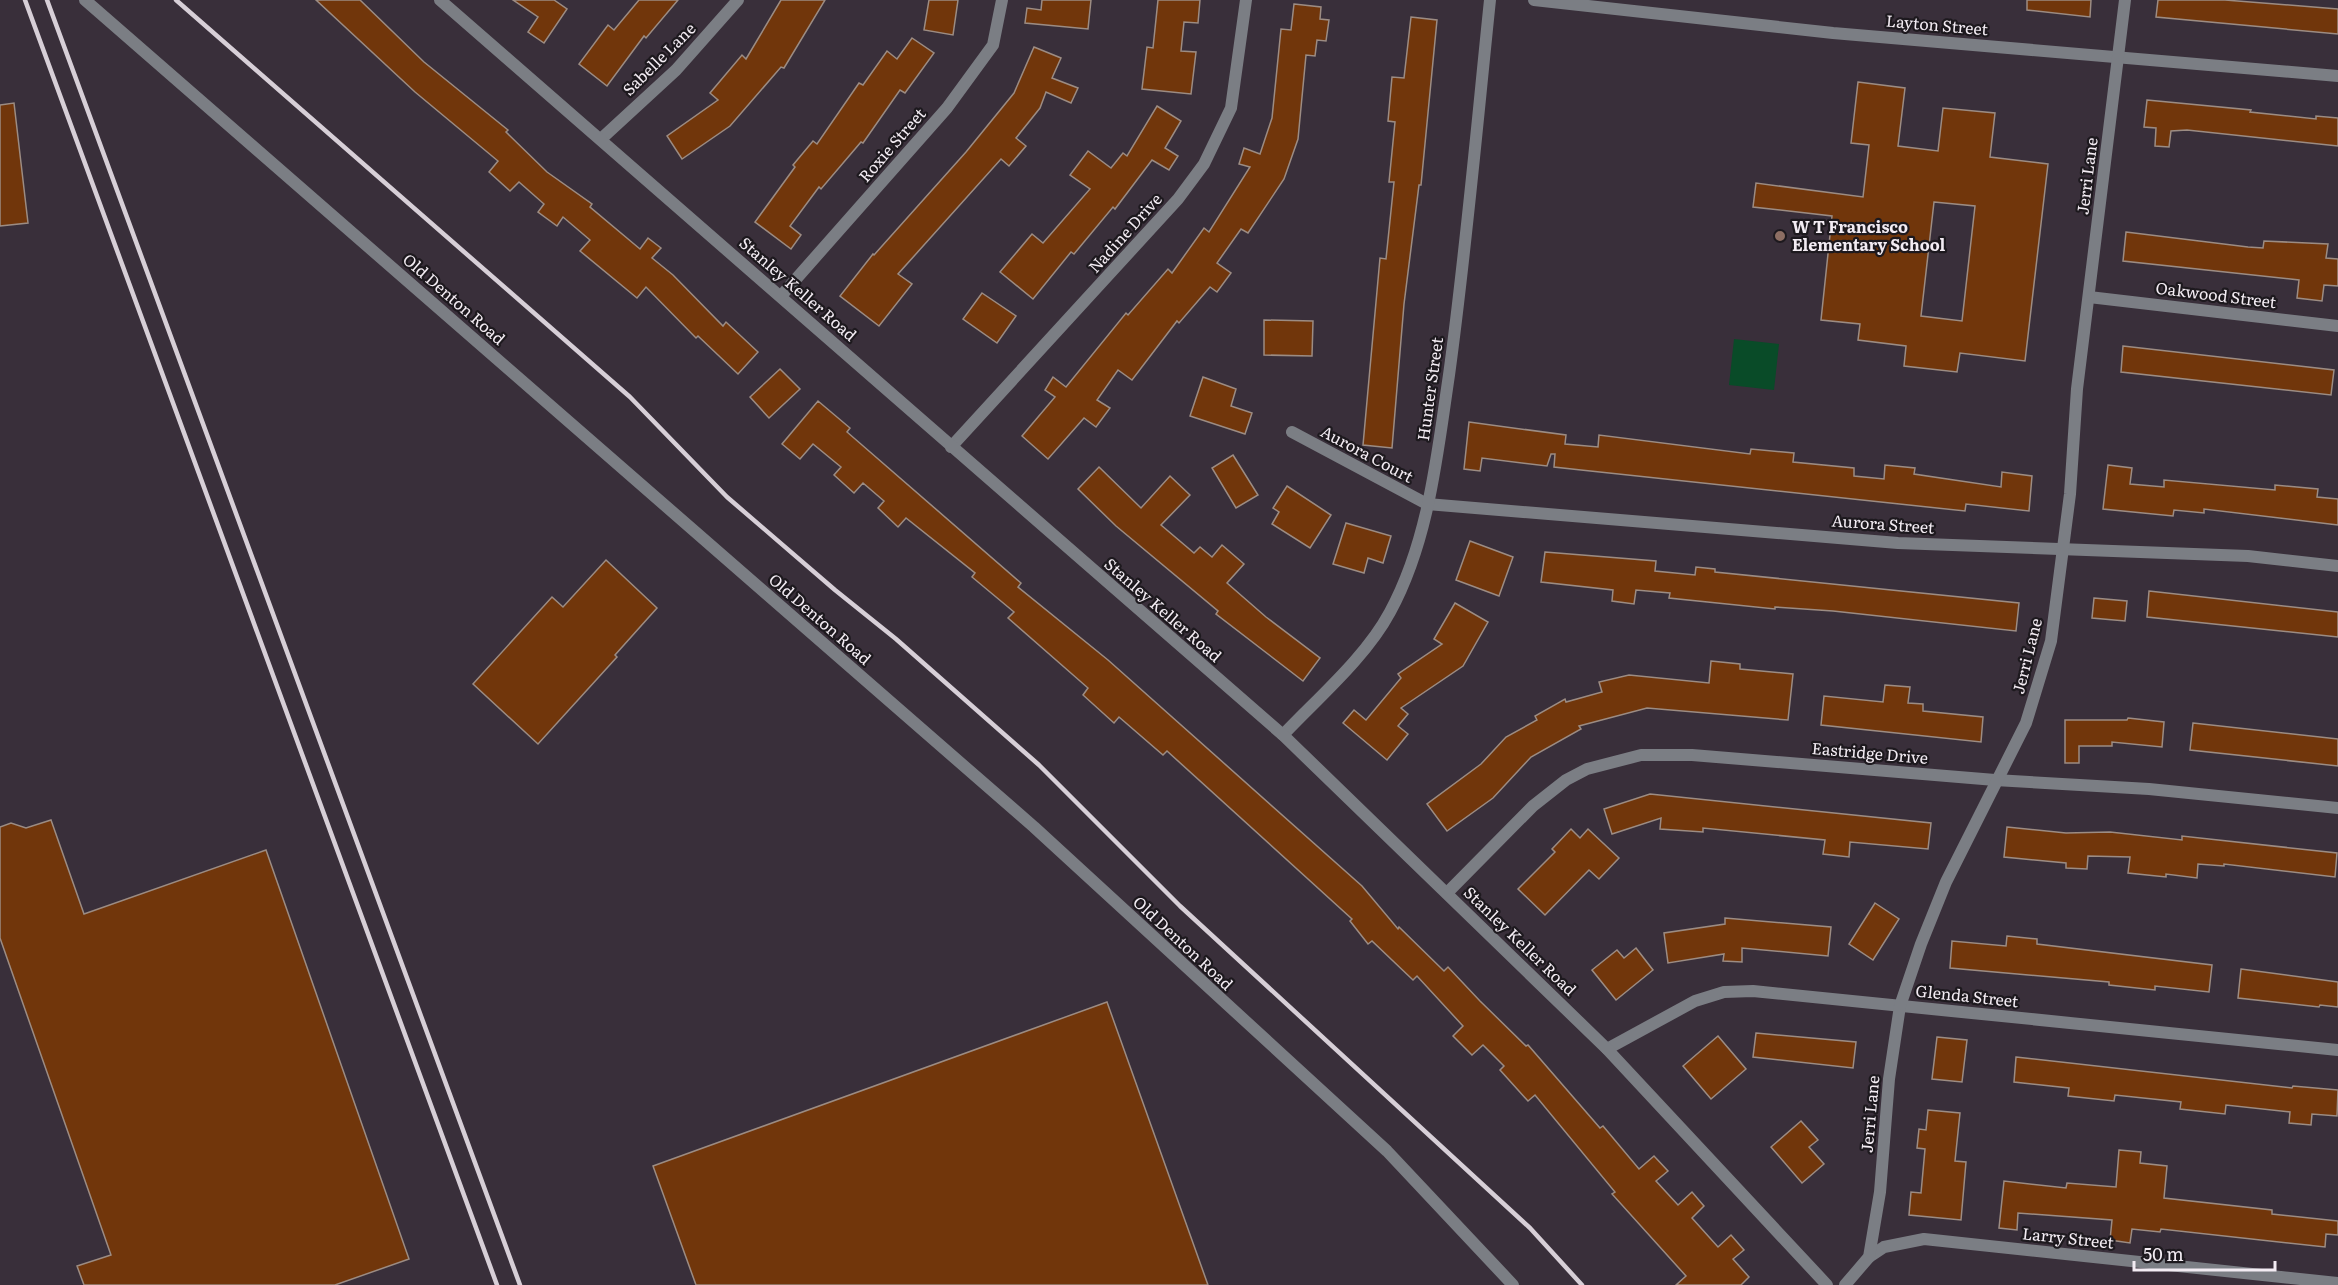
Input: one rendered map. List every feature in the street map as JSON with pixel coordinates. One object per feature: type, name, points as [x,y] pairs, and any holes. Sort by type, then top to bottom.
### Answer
[{"type":"street","name":"Old Denton Road","points":[[85,0],[1034,827],[1387,1151],[1513,1285]]},
{"type":"street","name":"Stanley Keller Road","points":[[440,0],[1283,735],[1607,1049],[1827,1285]]},
{"type":"street","name":"Sabelle Lane","points":[[601,139],[676,70],[738,0]]},
{"type":"street","name":"Roxie Street","points":[[781,296],[947,108],[993,45],[1002,0]]},
{"type":"street","name":"Nadine Drive","points":[[951,447],[1178,199],[1204,164],[1231,108],[1246,0]]},
{"type":"street","name":"Hunter Street","points":[[1283,735],[1365,648],[1389,615],[1418,550],[1439,449],[1454,336],[1490,0]]},
{"type":"street","name":"Layton Street","points":[[1534,0],[1833,33],[2338,76]]},
{"type":"street","name":"Jerri Lane","points":[[1869,1257],[1880,1192],[1889,1079],[1900,1006],[1946,882],[1995,780],[2026,723],[2051,641],[2077,389],[2125,0]]},
{"type":"street","name":"Oakwood Street","points":[[2089,297],[2338,326]]},
{"type":"street","name":"Aurora Court","points":[[1292,432],[1427,504]]},
{"type":"street","name":"Aurora Street","points":[[1427,504],[1898,543],[2248,556],[2338,566]]},
{"type":"street","name":"Eastridge Drive","points":[[1447,892],[1533,806],[1566,780],[1587,769],[1641,755],[1692,754],[1995,780],[2149,789],[2338,808]]},
{"type":"street","name":"Glenda Street","points":[[1607,1049],[1695,1001],[1724,992],[1754,991],[2338,1050]]},
{"type":"street","name":"Larry Street","points":[[1869,1257],[1884,1246],[1924,1239],[2338,1283]]},
{"type":"street","points":[[1845,1285],[1869,1257]]},
{"type":"green space","points":[[1734,339],[1779,344],[1774,390],[1729,385]]},
{"type":"building","points":[[316,0],[360,0],[424,62],[508,130],[506,132],[547,172],[592,204],[590,207],[640,249],[648,238],[661,248],[652,258],[673,275],[723,326],[726,322],[758,352],[738,374],[698,336],[696,338],[646,287],[637,298],[580,251],[590,240],[563,217],[557,226],[538,212],[544,204],[519,182],[510,191],[489,172],[498,161],[415,92]]},
{"type":"building","points":[[513,0],[554,0],[567,9],[544,43],[528,32],[538,17]]},
{"type":"building","points":[[639,0],[678,0],[646,38],[644,36],[607,86],[579,64],[608,25],[614,30]]},
{"type":"building","points":[[781,0],[825,0],[784,68],[781,67],[730,126],[682,159],[667,136],[718,100],[710,93],[742,55],[746,59]]},
{"type":"building","points":[[929,0],[958,0],[953,35],[924,30]]},
{"type":"building","points":[[1042,0],[1091,0],[1088,29],[1025,23],[1027,8],[1041,10]]},
{"type":"building","points":[[1158,0],[1200,0],[1198,23],[1184,22],[1181,51],[1196,52],[1191,94],[1142,89],[1147,47],[1153,48]]},
{"type":"building","points":[[2027,0],[2091,0],[2090,17],[2027,10]]},
{"type":"building","points":[[2158,0],[2225,0],[2338,9],[2338,34],[2156,17]]},
{"type":"building","points":[[1294,4],[1321,7],[1320,19],[1329,20],[1326,41],[1317,40],[1315,56],[1306,55],[1298,139],[1284,179],[1248,233],[1241,229],[1217,263],[1231,273],[1217,292],[1210,287],[1179,323],[1177,321],[1132,380],[1118,370],[1097,400],[1110,408],[1096,427],[1084,418],[1048,459],[1022,436],[1055,397],[1045,390],[1053,377],[1066,387],[1126,313],[1128,315],[1168,269],[1172,273],[1204,228],[1209,232],[1250,167],[1239,164],[1244,148],[1260,154],[1272,118],[1281,29],[1291,30]]},
{"type":"building","points":[[1411,17],[1437,20],[1421,185],[1419,185],[1404,304],[1392,448],[1363,445],[1380,258],[1386,259],[1394,182],[1389,182],[1395,122],[1388,121],[1392,77],[1404,78]]},
{"type":"building","points":[[912,38],[934,53],[905,93],[900,90],[863,143],[861,142],[821,189],[819,187],[790,226],[801,235],[791,249],[755,222],[795,167],[793,165],[813,141],[817,144],[859,83],[863,85],[887,51],[897,59]]},
{"type":"building","points":[[1034,47],[1061,58],[1052,78],[1078,88],[1071,103],[1046,92],[1040,108],[1016,138],[1026,146],[1009,166],[1001,159],[898,274],[912,284],[879,326],[840,296],[873,254],[966,152],[1014,93]]},
{"type":"building","points":[[1858,82],[1905,88],[1898,146],[1938,151],[1943,108],[1995,113],[1990,157],[2048,164],[2025,361],[1960,353],[1957,372],[1904,366],[1906,346],[1858,340],[1860,324],[1821,320],[1832,216],[1753,207],[1756,183],[1863,197],[1869,145],[1851,143]],"holes":[[[1934,202],[1975,206],[1962,321],[1921,316]]]},
{"type":"building","points":[[2147,100],[2316,119],[2316,116],[2338,118],[2338,146],[2187,130],[2171,131],[2169,147],[2155,146],[2156,128],[2144,127]]},
{"type":"building","points":[[14,103],[28,223],[0,226],[0,105]]},
{"type":"building","points":[[1157,106],[1181,121],[1165,148],[1178,156],[1169,170],[1152,160],[1115,209],[1113,207],[1074,254],[1071,252],[1033,299],[1000,272],[1032,234],[1043,243],[1090,189],[1070,175],[1088,151],[1111,168],[1123,153],[1127,156]]},
{"type":"building","points":[[2126,232],[2263,248],[2264,241],[2328,244],[2326,258],[2338,259],[2338,286],[2324,285],[2322,301],[2297,298],[2299,280],[2123,261]]},
{"type":"building","points":[[982,293],[1016,316],[997,343],[963,319]]},
{"type":"building","points":[[1264,320],[1313,321],[1312,356],[1264,355]]},
{"type":"building","points":[[2123,346],[2334,370],[2331,395],[2121,372]]},
{"type":"building","points":[[780,369],[800,389],[769,418],[750,397]]},
{"type":"building","points":[[1203,377],[1236,389],[1231,406],[1252,413],[1245,434],[1190,416]]},
{"type":"building","points":[[818,401],[850,428],[847,432],[1021,583],[1018,587],[1108,660],[1362,886],[1398,929],[1399,927],[1444,971],[1448,967],[1526,1046],[1528,1045],[1600,1128],[1603,1126],[1639,1169],[1654,1156],[1668,1171],[1656,1181],[1678,1205],[1692,1192],[1704,1206],[1692,1218],[1718,1247],[1731,1235],[1744,1250],[1733,1259],[1749,1277],[1741,1285],[1676,1285],[1686,1276],[1612,1194],[1615,1192],[1535,1095],[1528,1101],[1500,1070],[1504,1066],[1483,1045],[1472,1055],[1453,1036],[1463,1026],[1417,976],[1413,980],[1372,941],[1368,944],[1350,921],[1352,919],[1167,751],[1163,755],[1119,717],[1114,723],[1083,695],[1088,688],[1008,618],[1014,612],[972,577],[975,573],[906,518],[898,527],[878,508],[884,501],[863,483],[854,493],[834,475],[841,467],[813,444],[800,459],[782,444]]},
{"type":"building","points":[[1469,422],[1566,435],[1565,444],[1598,447],[1599,435],[1750,454],[1751,449],[1794,453],[1793,462],[1854,468],[1854,476],[1884,479],[1885,465],[1915,468],[1914,474],[2001,487],[2002,472],[2032,476],[2029,511],[1966,504],[1965,511],[1554,467],[1555,454],[1551,454],[1547,466],[1482,458],[1480,471],[1464,469]]},
{"type":"building","points":[[1233,455],[1258,495],[1236,508],[1212,468]]},
{"type":"building","points":[[2108,465],[2132,468],[2130,484],[2164,487],[2164,480],[2275,490],[2275,485],[2318,489],[2317,497],[2338,499],[2338,525],[2204,509],[2204,513],[2174,510],[2173,516],[2103,509]]},
{"type":"building","points":[[1099,467],[1141,508],[1170,476],[1190,495],[1161,525],[1194,553],[1200,547],[1212,557],[1222,545],[1244,564],[1227,583],[1266,617],[1320,658],[1303,681],[1216,614],[1218,611],[1116,526],[1078,489]]},
{"type":"building","points":[[1287,486],[1331,515],[1310,548],[1272,524],[1279,512],[1273,508]]},
{"type":"building","points":[[1346,523],[1391,536],[1383,563],[1368,558],[1364,573],[1333,564]]},
{"type":"building","points":[[1470,541],[1513,557],[1499,596],[1456,580]]},
{"type":"building","points":[[1545,552],[1656,561],[1655,571],[1695,575],[1696,567],[1715,569],[1715,572],[2019,603],[2016,631],[1833,611],[1775,607],[1775,609],[1669,598],[1670,593],[1636,590],[1634,604],[1612,601],[1613,590],[1541,582]]},
{"type":"building","points":[[606,560],[657,608],[615,655],[617,657],[538,744],[473,684],[552,597],[563,607]]},
{"type":"building","points":[[2149,591],[2338,612],[2338,637],[2147,617]]},
{"type":"building","points":[[2094,598],[2127,601],[2125,621],[2092,618]]},
{"type":"building","points":[[1455,603],[1488,622],[1463,666],[1401,708],[1408,714],[1398,726],[1408,734],[1387,760],[1343,723],[1354,710],[1366,720],[1401,678],[1398,674],[1442,644],[1434,639]]},
{"type":"building","points":[[1711,661],[1740,664],[1740,669],[1793,674],[1788,720],[1647,708],[1579,726],[1581,729],[1531,757],[1493,798],[1447,831],[1427,804],[1481,764],[1506,737],[1537,720],[1535,716],[1565,699],[1566,702],[1602,692],[1599,682],[1629,675],[1709,683]]},
{"type":"building","points":[[1885,685],[1910,687],[1908,703],[1923,704],[1923,711],[1983,717],[1981,742],[1821,725],[1824,696],[1883,702]]},
{"type":"building","points":[[2128,718],[2164,722],[2162,747],[2112,742],[2112,746],[2079,746],[2079,763],[2065,763],[2065,720],[2127,720]]},
{"type":"building","points":[[2193,723],[2338,739],[2338,766],[2190,750]]},
{"type":"building","points":[[1650,794],[1931,823],[1928,849],[1850,842],[1849,857],[1823,854],[1825,840],[1703,828],[1703,832],[1660,829],[1661,818],[1612,834],[1604,809]]},
{"type":"building","points":[[51,820],[84,914],[266,850],[409,1259],[335,1285],[84,1285],[77,1266],[111,1255],[0,938],[0,827],[11,823],[26,828]]},
{"type":"building","points":[[2007,827],[2066,833],[2110,832],[2182,840],[2182,836],[2337,853],[2335,877],[2224,864],[2224,866],[2198,864],[2197,878],[2166,874],[2166,877],[2128,873],[2130,857],[2088,856],[2087,869],[2066,868],[2066,863],[2004,857]]},
{"type":"building","points":[[1571,829],[1580,838],[1588,829],[1619,858],[1599,879],[1589,870],[1545,915],[1518,889],[1555,852],[1552,849]]},
{"type":"building","points":[[1875,903],[1899,919],[1873,960],[1849,944]]},
{"type":"building","points":[[1725,918],[1831,927],[1828,956],[1742,948],[1742,962],[1723,961],[1724,954],[1668,963],[1664,933],[1725,924]]},
{"type":"building","points":[[2007,936],[2037,939],[2037,944],[2212,965],[2209,992],[2155,986],[2155,990],[2109,985],[2109,982],[1950,968],[1952,941],[2006,946]]},
{"type":"building","points":[[1636,948],[1653,970],[1616,1000],[1592,970],[1617,950],[1624,958]]},
{"type":"building","points":[[2241,969],[2338,982],[2338,1007],[2238,998]]},
{"type":"building","points":[[1107,1002],[1208,1285],[696,1285],[653,1166]]},
{"type":"building","points":[[1756,1033],[1856,1042],[1853,1068],[1753,1057]]},
{"type":"building","points":[[1718,1036],[1746,1069],[1711,1099],[1683,1066]]},
{"type":"building","points":[[1937,1037],[1967,1040],[1962,1082],[1932,1079]]},
{"type":"building","points":[[2016,1057],[2292,1088],[2293,1086],[2338,1090],[2337,1116],[2312,1114],[2311,1125],[2289,1123],[2290,1112],[2226,1105],[2225,1114],[2180,1109],[2181,1102],[2115,1095],[2114,1101],[2068,1096],[2069,1088],[2014,1082]]},
{"type":"building","points":[[1928,1110],[1960,1113],[1955,1161],[1966,1162],[1961,1220],[1909,1215],[1911,1192],[1921,1193],[1925,1149],[1917,1148],[1919,1129],[1926,1130]]},
{"type":"building","points":[[1801,1121],[1818,1140],[1809,1147],[1824,1164],[1802,1183],[1771,1147]]},
{"type":"building","points":[[2119,1150],[2141,1152],[2140,1163],[2167,1166],[2164,1198],[2272,1210],[2272,1214],[2338,1221],[2338,1235],[2326,1234],[2325,1247],[2161,1229],[2160,1232],[2132,1229],[2130,1243],[2110,1240],[2112,1220],[2018,1213],[2017,1230],[1999,1228],[2004,1181],[2066,1188],[2067,1183],[2116,1187]]},
{"type":"railway","points":[[25,0],[497,1285]]},
{"type":"railway","points":[[47,0],[520,1285]]},
{"type":"railway","points":[[176,0],[630,397],[727,497],[896,639],[1039,765],[1180,906],[1530,1228],[1582,1285]]},
{"type":"place","name":"W T Francisco Elementary School","points":[[1780,236]]}]
